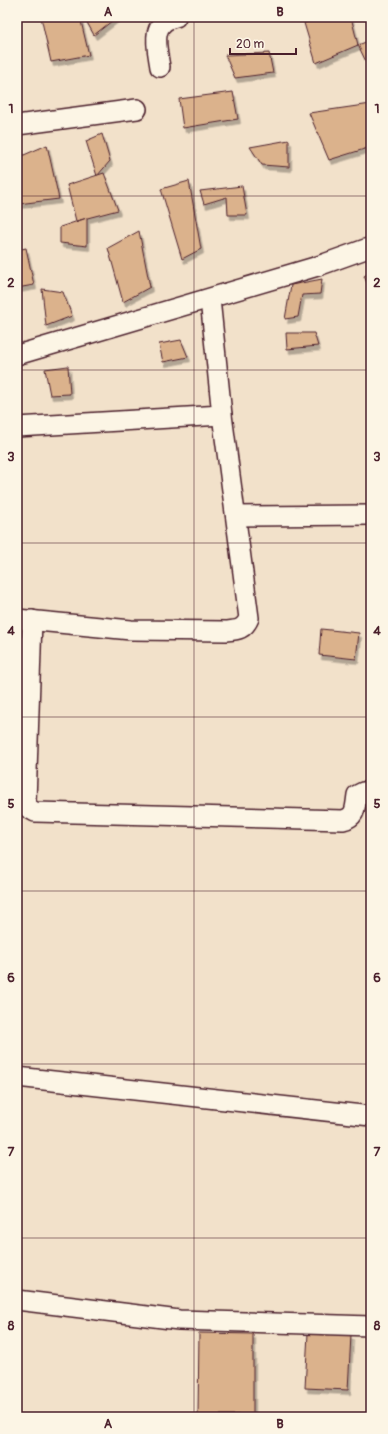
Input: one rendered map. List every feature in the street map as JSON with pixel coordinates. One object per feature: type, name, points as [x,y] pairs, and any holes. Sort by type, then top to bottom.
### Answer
[{"type":"street","points":[[160,67],[156,39],[157,30],[170,18],[176,17]]},
{"type":"street","points":[[17,125],[137,109]]},
{"type":"street","points":[[17,355],[210,299],[318,266],[371,247]]},
{"type":"street","points":[[210,299],[222,416],[249,618],[246,626],[238,630],[131,630],[24,620],[26,802],[28,808],[35,812],[342,820],[350,818],[354,814],[357,795],[363,792],[371,792]]},
{"type":"street","points":[[17,427],[222,416]]},
{"type":"street","points":[[236,516],[371,515]]},
{"type":"street","points":[[17,1077],[371,1116]]},
{"type":"street","points":[[17,1300],[179,1320],[371,1326]]},
{"type":"building","points":[[41,17],[80,17],[89,55],[51,62]]},
{"type":"building","points":[[84,17],[117,17],[94,35]]},
{"type":"building","points":[[318,17],[351,17],[358,45],[316,63],[304,23]]},
{"type":"building","points":[[371,40],[371,72],[358,45]]},
{"type":"building","points":[[269,53],[273,73],[235,78],[225,55]]},
{"type":"building","points":[[233,92],[238,119],[183,128],[179,99]]},
{"type":"building","points":[[371,104],[371,147],[329,160],[309,113]]},
{"type":"building","points":[[102,134],[110,161],[97,176],[86,141]]},
{"type":"building","points":[[289,140],[289,167],[262,165],[250,147]]},
{"type":"building","points":[[47,145],[59,199],[18,204],[17,158]]},
{"type":"building","points":[[104,173],[118,210],[76,221],[67,185]]},
{"type":"building","points":[[189,181],[201,249],[182,259],[161,189]]},
{"type":"building","points":[[242,186],[247,215],[228,215],[227,197],[204,204],[200,191]]},
{"type":"building","points":[[87,218],[87,246],[60,243],[60,227]]},
{"type":"building","points":[[139,231],[150,287],[123,302],[108,248]]},
{"type":"building","points":[[26,248],[34,285],[17,288],[17,250]]},
{"type":"building","points":[[371,272],[371,292],[364,276]]},
{"type":"building","points":[[322,279],[320,294],[302,295],[298,317],[285,319],[291,285]]},
{"type":"building","points":[[42,289],[63,292],[72,316],[46,326]]},
{"type":"building","points":[[286,333],[314,333],[318,346],[287,349]]},
{"type":"building","points":[[181,340],[188,357],[163,362],[159,344]]},
{"type":"building","points":[[68,366],[70,394],[50,395],[45,369]]},
{"type":"building","points":[[321,629],[359,633],[356,659],[319,655]]},
{"type":"building","points":[[199,1333],[253,1334],[253,1415],[198,1415]]},
{"type":"building","points":[[308,1333],[351,1335],[348,1390],[305,1388]]}]
